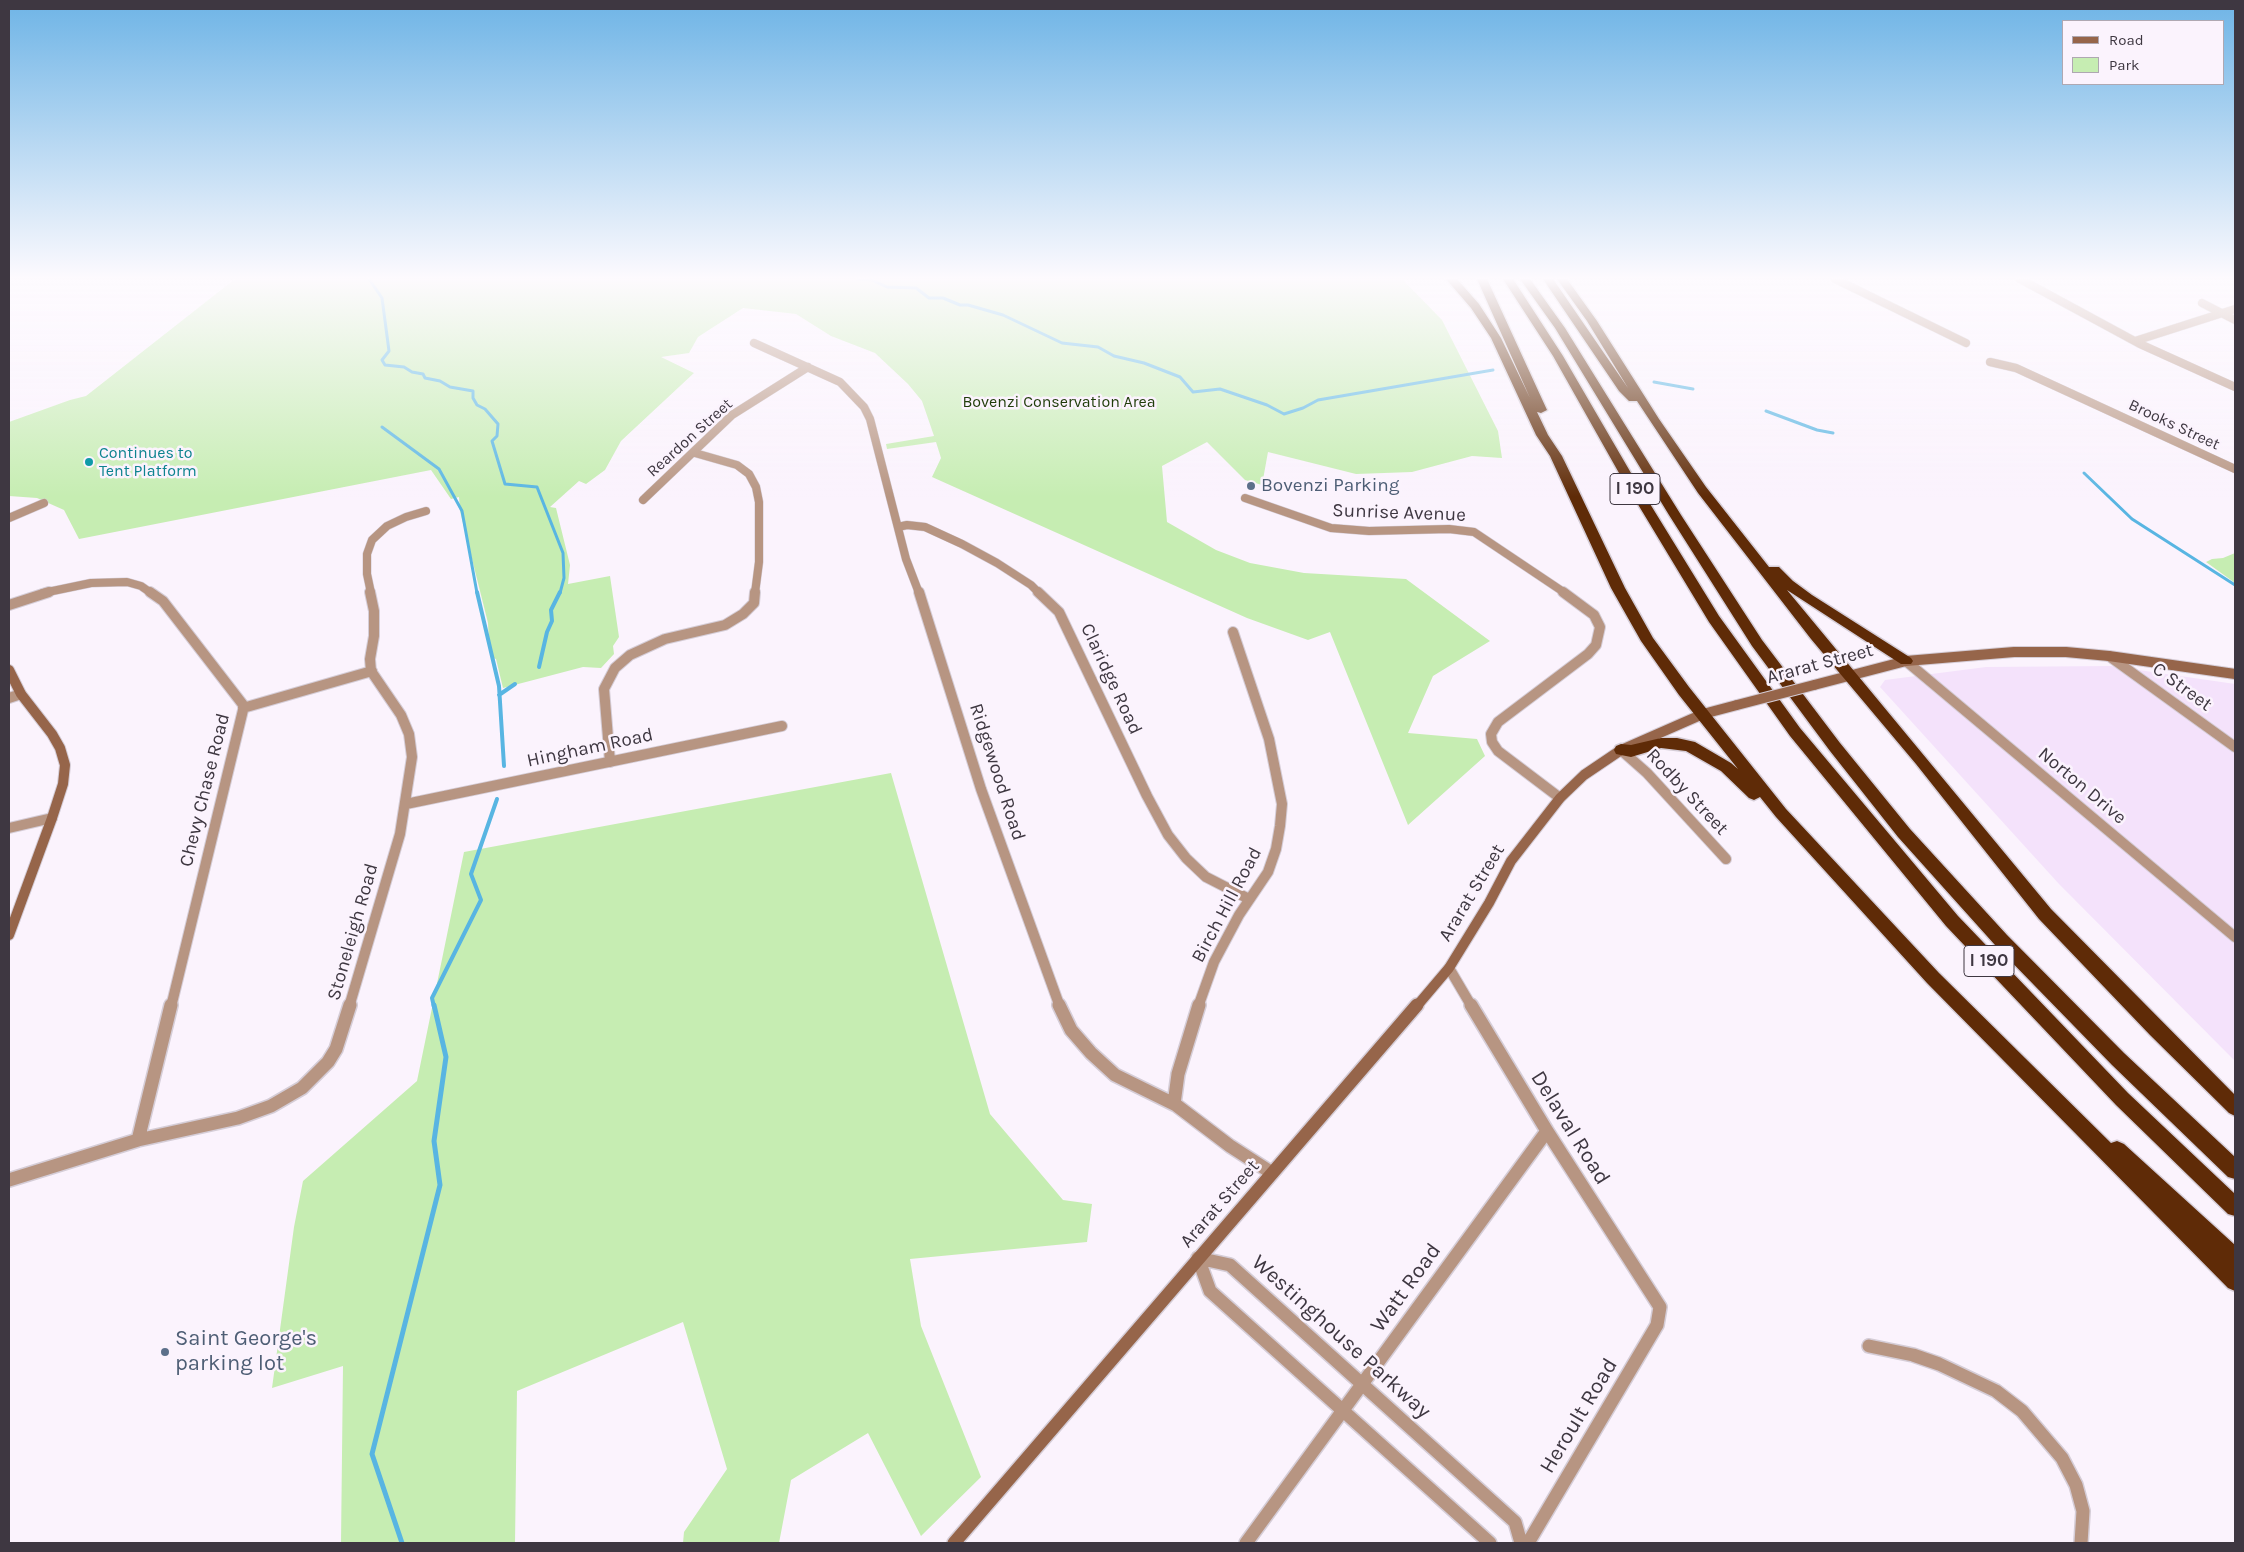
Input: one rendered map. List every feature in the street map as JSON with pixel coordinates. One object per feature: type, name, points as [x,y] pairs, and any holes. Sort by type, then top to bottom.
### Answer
[{"type":"highway","points":[[1502,351],[1542,434],[1556,456],[1618,588],[1639,626],[1662,662],[1763,792],[1808,844]]},
{"type":"highway","points":[[1514,351],[1556,446],[1556,456]]},
{"type":"highway","name":"I 190","points":[[1555,351],[1625,473],[1714,619],[1795,732],[1952,921],[2099,1076],[2235,1207]]},
{"type":"highway","name":"I 190","points":[[1574,351],[1757,643],[1835,747],[1904,833],[2001,940],[2112,1053],[2235,1170]]},
{"type":"highway","points":[[1597,351],[1623,389],[1653,419]]},
{"type":"highway","points":[[1611,351],[1653,419],[1729,526],[2045,914],[2156,1030],[2235,1107]]},
{"type":"highway","points":[[1729,526],[1751,542],[1777,573],[1794,588],[1906,662]]},
{"type":"highway","points":[[1621,750],[1677,743],[1690,746],[1726,767],[1808,844],[1871,909],[1933,978],[2235,1281]]},
{"type":"highway","points":[[1933,978],[2011,1048],[2235,1258]]},
{"type":"main road","name":"Ararat Street","points":[[954,1543],[1449,968],[1489,903],[1511,860],[1560,798],[1584,775],[1621,750],[1703,714],[1849,674],[1906,662],[1965,654],[2066,652],[2109,656],[2235,674]]},
{"type":"main road","points":[[9,670],[21,694],[52,734],[60,748],[65,765],[63,784],[52,818],[9,935]]},
{"type":"street","name":"Ridgewood Road","points":[[773,351],[840,382],[864,407],[870,419],[906,559],[918,589],[980,789],[1058,1003],[1071,1030],[1091,1053],[1115,1075],[1176,1106],[1230,1146],[1272,1173]]},
{"type":"street","points":[[2158,351],[2235,387]]},
{"type":"street","name":"Brooks Street","points":[[1990,362],[2016,368],[2235,469]]},
{"type":"street","name":"Reardon Street","points":[[643,500],[695,453],[732,415],[808,367]]},
{"type":"street","points":[[610,762],[604,689],[615,668],[630,655],[666,638],[724,625],[743,614],[754,602],[759,562],[759,502],[756,486],[749,474],[737,465],[695,453]]},
{"type":"street","name":"Sunrise Avenue","points":[[1244,498],[1330,528],[1369,531],[1449,529],[1474,532],[1587,608],[1600,627],[1599,638],[1593,648],[1498,722],[1491,734],[1492,742],[1498,751],[1560,798]]},
{"type":"street","points":[[9,518],[44,503]]},
{"type":"street","points":[[243,708],[372,672],[370,660],[374,623],[373,600],[367,574],[369,547],[372,540],[387,526],[406,517],[426,511]]},
{"type":"street","name":"Claridge Road","points":[[898,527],[907,525],[925,526],[962,544],[1026,581],[1060,612],[1146,796],[1168,836],[1186,858],[1206,877],[1249,899]]},
{"type":"street","name":"Chevy Chase Road","points":[[9,605],[43,593],[91,583],[127,582],[140,586],[163,601],[243,708],[138,1140]]},
{"type":"street","name":"Birch Hill Road","points":[[1176,1106],[1174,1104],[1178,1074],[1204,988],[1214,962],[1249,899],[1268,872],[1276,849],[1282,804],[1269,740],[1258,700],[1233,632]]},
{"type":"street","name":"C Street","points":[[2109,656],[2235,746]]},
{"type":"street","name":"Norton Drive","points":[[1906,662],[2235,937]]},
{"type":"street","name":"Stoneleigh Road","points":[[9,1180],[138,1140],[238,1118],[271,1106],[302,1088],[328,1062],[336,1049],[400,834],[412,757],[409,734],[402,715],[372,672]]},
{"type":"street","points":[[9,698],[21,694]]},
{"type":"street","name":"Hingham Road","points":[[406,804],[782,726]]},
{"type":"street","name":"Rodby Street","points":[[1621,750],[1647,773],[1726,859]]},
{"type":"street","points":[[9,828],[52,818]]},
{"type":"street","name":"Delaval Road","points":[[1449,968],[1547,1131],[1660,1307]]},
{"type":"street","name":"Watt Road","points":[[1246,1543],[1547,1131]]},
{"type":"street","points":[[1198,1258],[1210,1290],[1342,1412],[1490,1543]]},
{"type":"street","name":"Westinghouse Parkway","points":[[1198,1258],[1230,1265],[1515,1522],[1521,1543]]},
{"type":"street","name":"Heroult Road","points":[[1528,1543],[1657,1325],[1660,1307]]},
{"type":"street","points":[[1869,1346],[1913,1355],[1940,1364],[1996,1391],[2022,1411],[2062,1458],[2076,1486],[2082,1512],[2081,1543]]},
{"type":"shaded area","points":[[2111,666],[2235,684],[2235,1061],[2059,884],[1880,687],[1885,680],[1986,667]]},
{"type":"green space","name":"Bovenzi Conservation Area","points":[[143,351],[690,351],[661,357],[694,373],[621,441],[605,470],[586,484],[579,481],[550,507],[556,508],[570,565],[568,584],[610,576],[619,637],[613,646],[614,654],[601,668],[583,667],[503,688],[496,659],[493,658],[489,643],[488,623],[460,511],[459,497],[451,499],[431,470],[79,539],[64,510],[37,498],[9,496],[9,422],[86,396]]},
{"type":"green space","name":"Bovenzi Conservation Area","points":[[871,351],[1458,351],[1498,431],[1502,458],[1472,456],[1412,472],[1356,474],[1268,452],[1262,485],[1245,480],[1207,442],[1162,466],[1167,522],[1216,550],[1250,563],[1304,573],[1406,579],[1490,641],[1433,676],[1408,733],[1477,739],[1485,756],[1408,825],[1330,632],[1308,640],[1247,618],[932,477],[941,458],[936,442],[887,449],[886,444],[934,436],[922,401],[908,384],[875,353]]},
{"type":"green space","points":[[2235,553],[2235,583],[2206,562],[2212,559],[2223,558]]},
{"type":"green space","points":[[891,773],[990,1114],[1063,1200],[1092,1204],[1087,1242],[910,1259],[921,1326],[981,1477],[921,1536],[868,1433],[791,1480],[779,1543],[683,1543],[684,1532],[727,1469],[683,1322],[517,1391],[515,1543],[341,1543],[343,1366],[272,1388],[294,1227],[303,1181],[417,1081],[464,852]]},
{"type":"waterway","points":[[389,351],[382,360],[385,365],[404,367],[412,372],[423,374],[425,378],[440,381],[450,387],[473,391],[473,398],[477,405],[485,409],[498,424],[497,436],[492,441],[505,484],[537,487],[563,553],[564,578],[560,593]]},
{"type":"waterway","points":[[1106,351],[1114,356],[1144,363],[1180,377],[1193,392],[1220,389],[1267,405],[1284,414],[1303,408],[1318,400],[1493,370]]},
{"type":"waterway","points":[[1654,382],[1693,389]]},
{"type":"waterway","points":[[1766,411],[1817,430],[1833,433]]},
{"type":"waterway","points":[[382,427],[439,469],[462,511],[477,593]]},
{"type":"waterway","points":[[2084,473],[2132,519],[2235,585]]},
{"type":"waterway","points":[[477,592],[500,695]]},
{"type":"waterway","points":[[539,667],[547,632],[552,621],[551,610],[560,592]]},
{"type":"waterway","points":[[500,695],[515,684]]},
{"type":"waterway","points":[[500,695],[504,766]]},
{"type":"waterway","points":[[434,1007],[432,998],[481,900],[471,874],[497,799]]},
{"type":"waterway","points":[[402,1543],[372,1454],[440,1185],[434,1141],[446,1057],[434,1005]]},
{"type":"place","name":"Continues to Tent Platform","points":[[89,462]]},
{"type":"place","name":"Bovenzi Parking","points":[[1251,486]]},
{"type":"place","name":"Saint George's parking lot","points":[[165,1352]]}]
